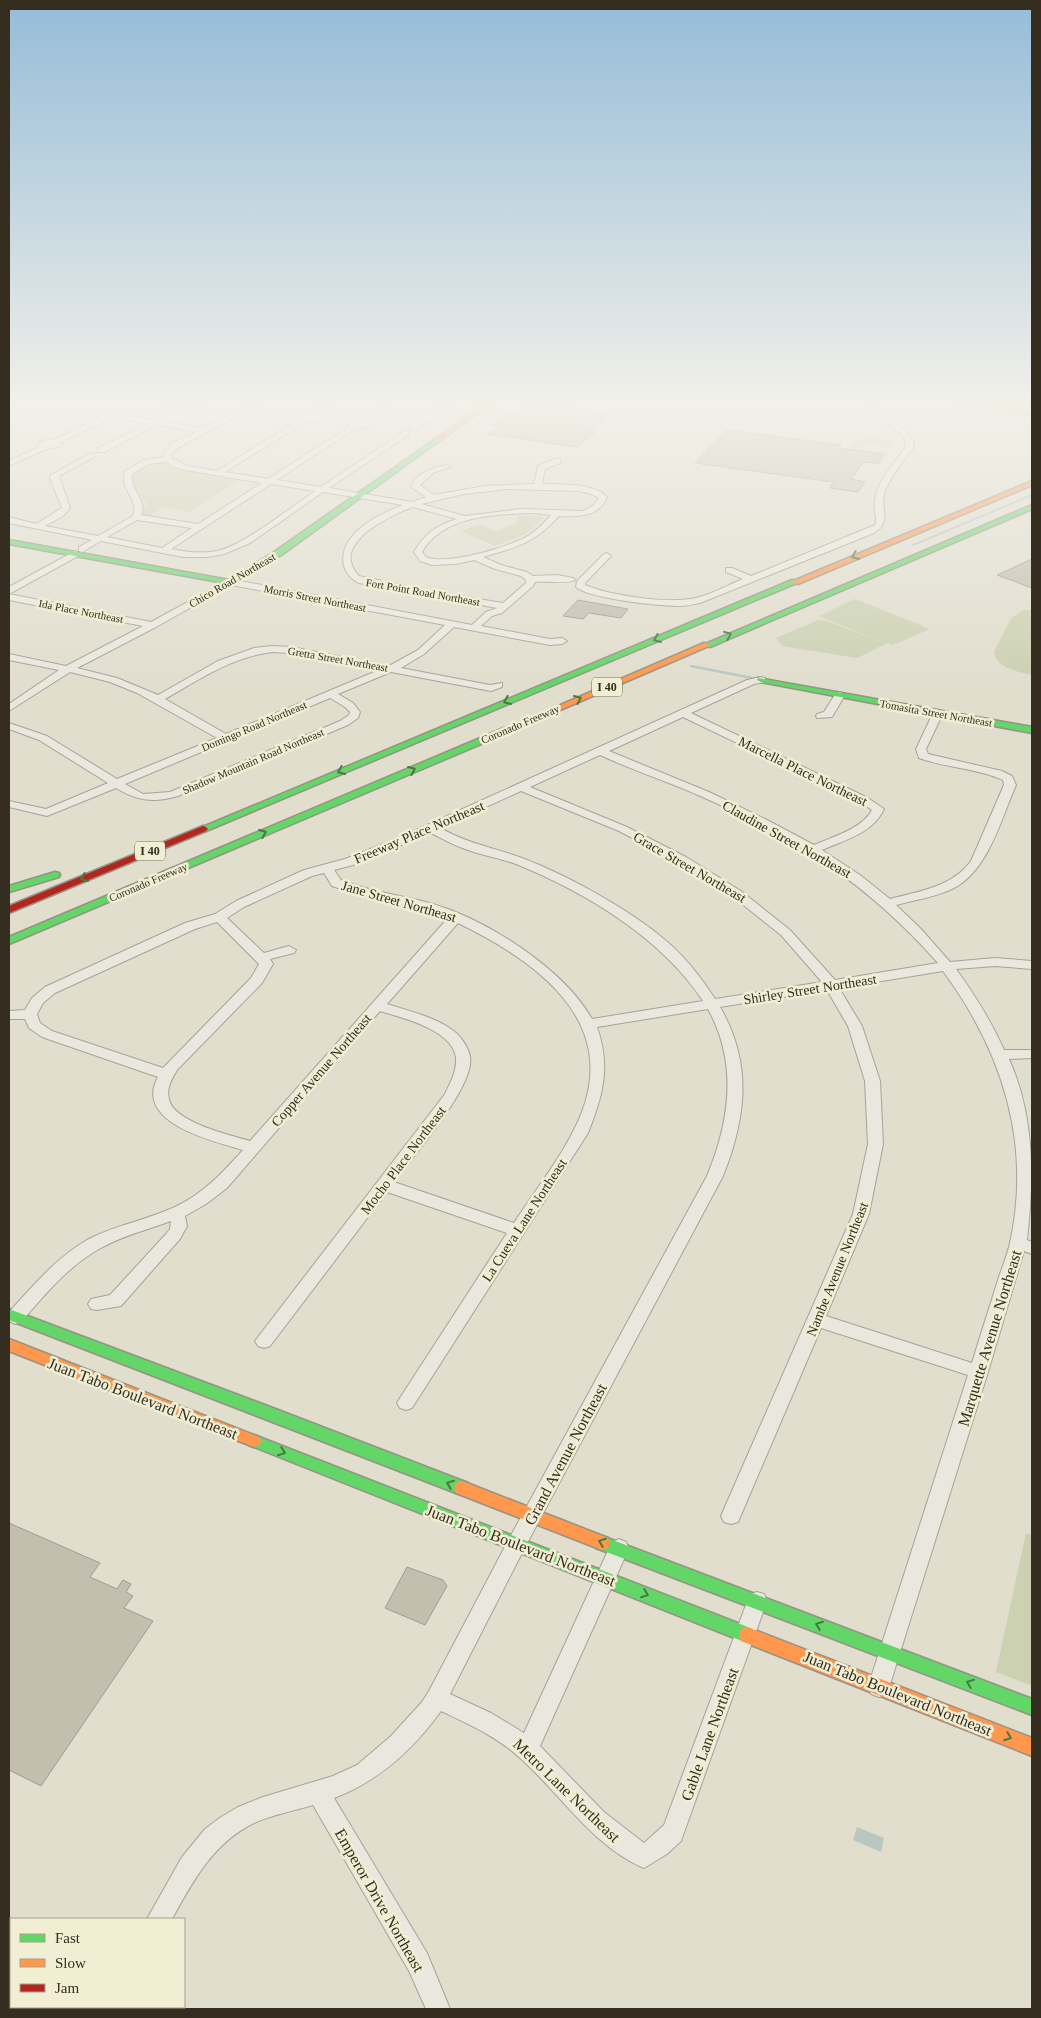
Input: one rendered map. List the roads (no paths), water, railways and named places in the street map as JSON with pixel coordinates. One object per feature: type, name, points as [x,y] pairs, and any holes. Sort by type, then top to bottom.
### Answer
[{"type":"main road","name":"Coronado Freeway","points":[[9,910],[997,496]]},
{"type":"main road","name":"Chico Road Northeast","points":[[230,582],[276,554],[357,497]]},
{"type":"main road","name":"Coronado Freeway","points":[[9,941],[1032,507]]},
{"type":"main road","points":[[996,523],[1032,512]]},
{"type":"main road","name":"Morris Street Northeast","points":[[9,542],[78,552],[230,582]]},
{"type":"main road","name":"Tomasita Street Northeast","points":[[761,680],[1032,730]]},
{"type":"main road","points":[[9,889],[150,845],[291,792]]},
{"type":"main road","points":[[9,953],[218,852]]},
{"type":"main road","points":[[11,1318],[92,1344],[276,1420],[619,1548],[1032,1707]]},
{"type":"main road","name":"Juan Tabo Boulevard Northeast","points":[[9,1344],[263,1440],[516,1545],[746,1633],[1032,1747]]},
{"type":"street","points":[[37,527],[66,508],[61,496]]},
{"type":"street","points":[[9,591],[136,517],[140,505],[135,496]]},
{"type":"street","points":[[164,550],[247,496]]},
{"type":"street","points":[[9,520],[37,527],[164,550],[190,554],[217,554],[239,547],[313,496]]},
{"type":"street","points":[[352,496],[437,510],[464,519]]},
{"type":"street","name":"Fort Point Road Northeast","points":[[436,496],[407,506],[371,523],[352,542],[348,561],[354,577],[367,582],[502,609]]},
{"type":"street","name":"Fort Point Road Northeast","points":[[557,512],[584,513],[600,503],[603,497],[602,496]]},
{"type":"street","points":[[607,556],[580,583],[581,587],[591,592],[633,598],[681,603],[700,600],[871,531],[879,526],[881,520],[878,514],[880,496]]},
{"type":"street","points":[[407,506],[455,522]]},
{"type":"street","points":[[508,512],[557,512],[531,538],[476,557],[455,562],[429,561],[422,558],[418,552],[421,543],[430,534],[464,519],[508,512]]},
{"type":"street","points":[[136,517],[199,527]]},
{"type":"street","points":[[476,557],[498,568],[524,574],[531,580],[557,578],[570,580]]},
{"type":"street","points":[[729,570],[751,579]]},
{"type":"street","points":[[479,629],[499,616],[502,609],[530,584],[531,580]]},
{"type":"street","name":"Morris Street Northeast","points":[[230,582],[550,642],[562,641]]},
{"type":"street","name":"Chico Road Northeast","points":[[9,708],[67,670],[230,582]]},
{"type":"street","name":"Ida Place Northeast","points":[[9,597],[153,625]]},
{"type":"street","name":"Domingo Road Northeast","points":[[9,804],[47,813],[390,668],[421,652],[452,624]]},
{"type":"street","name":"Gretta Street Northeast","points":[[158,699],[235,656],[260,649],[292,650],[491,688],[498,685]]},
{"type":"street","points":[[9,657],[119,682],[158,699],[226,738]]},
{"type":"street","name":"Freeway Place Northeast","points":[[30,1014],[37,1001],[50,990],[190,926],[220,917],[240,904],[308,873],[371,854],[751,682],[761,680]]},
{"type":"street","name":"Shadow Mountain Road Northeast","points":[[117,784],[141,797],[166,797],[344,724],[354,716],[355,712],[352,707],[330,694]]},
{"type":"street","points":[[821,716],[828,715],[840,695]]},
{"type":"street","name":"Marcella Place Northeast","points":[[683,713],[864,800],[878,809],[872,820],[861,828],[812,850]]},
{"type":"street","points":[[887,904],[945,887],[963,879],[977,861],[1010,785],[1008,778],[997,773],[938,761],[923,756],[921,749],[938,713]]},
{"type":"street","points":[[9,726],[43,738],[117,784]]},
{"type":"street","name":"Claudine Street Northeast","points":[[600,751],[635,768],[704,794],[812,850],[856,878],[887,904],[919,933],[947,966]]},
{"type":"street","name":"Grace Street Northeast","points":[[522,787],[542,799],[622,829],[730,888],[755,905],[786,931],[809,955],[832,986]]},
{"type":"street","name":"Grand Avenue Northeast","points":[[160,1918],[195,1858],[214,1836],[246,1814],[265,1806],[318,1792],[353,1779],[385,1756],[420,1720],[437,1698],[516,1545],[724,1156],[735,1108],[733,1059],[727,1034],[712,1005],[685,967],[664,945],[565,882],[520,862],[450,839],[431,828]]},
{"type":"street","name":"Jane Street Northeast","points":[[327,868],[332,879],[341,885],[418,904],[456,917],[493,936],[546,972],[570,994],[589,1024]]},
{"type":"street","points":[[220,917],[232,931],[262,957],[266,964],[257,980],[165,1074],[159,1088],[166,1110],[175,1119],[190,1127],[252,1147]]},
{"type":"street","name":"Copper Avenue Northeast","points":[[11,1318],[60,1268],[79,1254],[120,1232],[176,1213],[206,1197],[221,1184],[456,917]]},
{"type":"street","points":[[262,957],[288,950]]},
{"type":"street","name":"Shirley Street Northeast","points":[[589,1024],[947,966],[995,962],[1032,966]]},
{"type":"street","name":"Marquette Avenue Northeast","points":[[879,1687],[979,1372],[1025,1246],[1024,1192],[1027,1143],[1015,1099],[990,1031],[970,997],[947,966]]},
{"type":"street","name":"Nambe Avenue Northeast","points":[[731,1516],[863,1207],[874,1157],[876,1131],[874,1097],[863,1043],[852,1018],[832,986]]},
{"type":"street","name":"Mocho Place Northeast","points":[[264,1341],[458,1085],[463,1072],[461,1050],[455,1040],[442,1028],[431,1022],[377,1006]]},
{"type":"street","points":[[9,1015],[30,1014],[34,1025],[47,1034],[165,1074]]},
{"type":"street","name":"La Cueva Lane Northeast","points":[[406,1402],[588,1119],[596,1093],[599,1071],[596,1049],[589,1024]]},
{"type":"street","points":[[1000,1054],[1032,1054]]},
{"type":"street","points":[[384,1185],[516,1230]]},
{"type":"street","points":[[97,1304],[116,1301],[179,1230],[180,1221],[176,1213]]},
{"type":"street","points":[[816,1320],[979,1372]]},
{"type":"street","points":[[528,1749],[619,1548]]},
{"type":"street","name":"Gable Lane Northeast","points":[[644,1856],[673,1833],[757,1601]]},
{"type":"street","name":"Metro Lane Northeast","points":[[437,1698],[506,1731],[528,1749],[609,1833],[624,1845],[644,1856]]},
{"type":"street","name":"Emperor Drive Northeast","points":[[318,1792],[418,1962],[438,2009]]},
{"type":"waterway","points":[[913,545],[1029,496]]},
{"type":"waterway","points":[[691,666],[757,679]]}]
